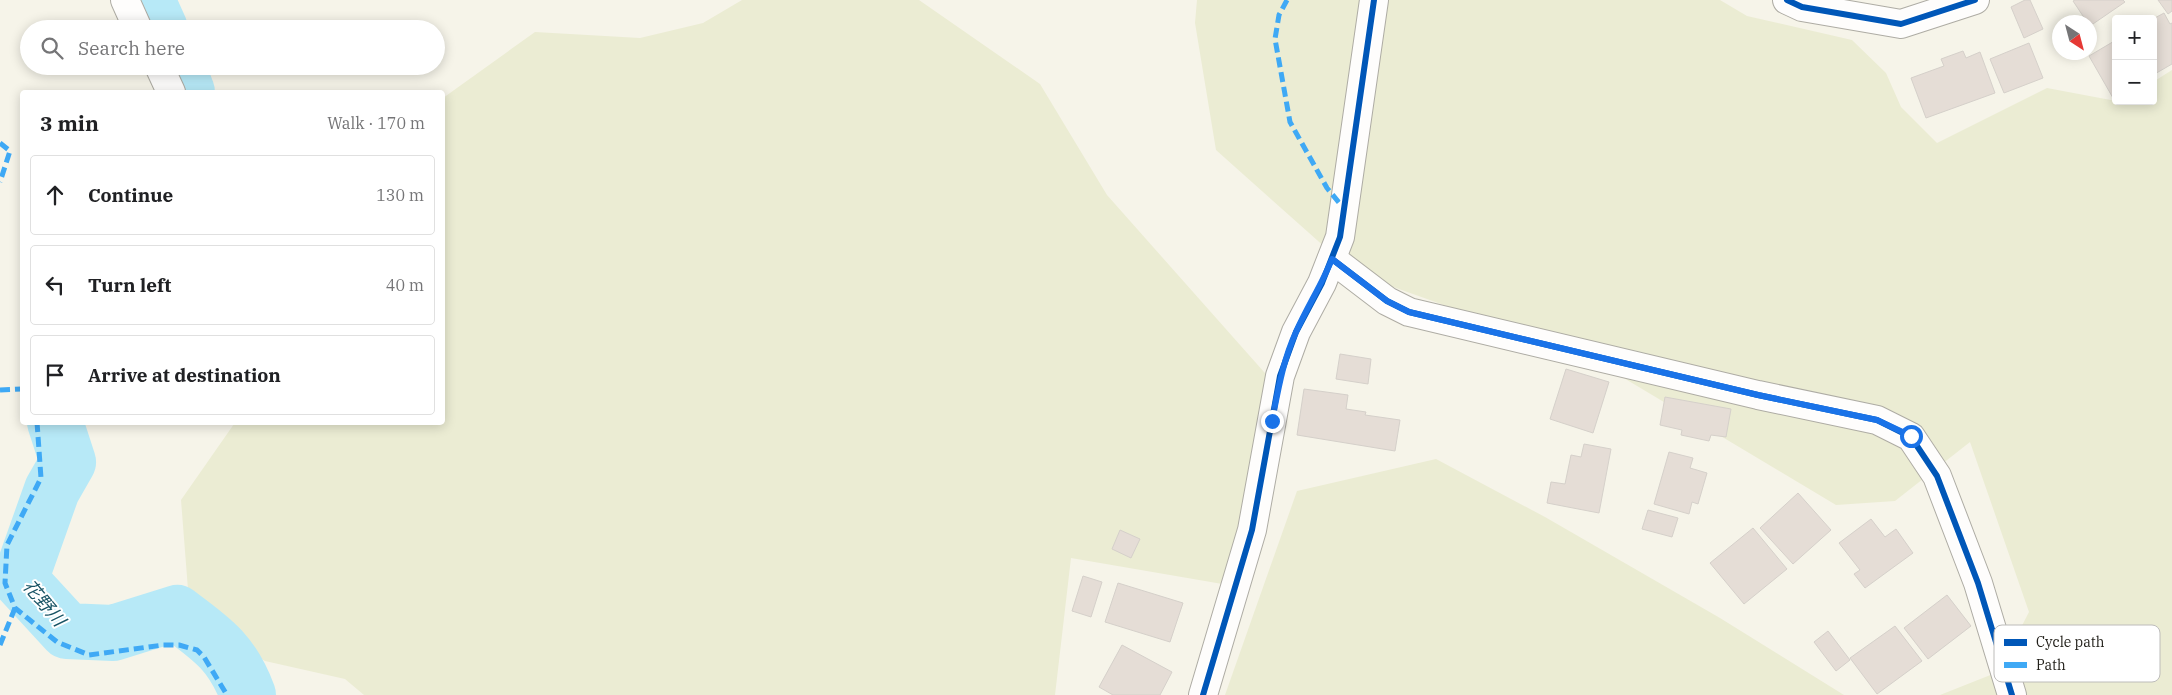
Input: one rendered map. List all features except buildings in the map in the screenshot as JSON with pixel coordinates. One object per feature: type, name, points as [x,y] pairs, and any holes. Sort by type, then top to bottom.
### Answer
[{"type":"street","points":[[125,0],[134,20]]},
{"type":"street","points":[[1202,695],[1252,530],[1280,376],[1296,332],[1322,284],[1332,259],[1345,210],[1374,0]]},
{"type":"street","points":[[1787,0],[1802,7],[1901,24],[1975,0]]},
{"type":"street","points":[[164,75],[171,90]]},
{"type":"street","points":[[1332,259],[1387,301],[1409,312],[1758,395],[1877,420],[1911,436],[1937,476],[1978,583],[1994,636]]},
{"type":"street","points":[[2008,682],[2012,695]]},
{"type":"green space","points":[[742,0],[919,0],[1040,84],[1107,195],[1279,389],[1234,586],[1071,558],[1055,695],[364,695],[345,679],[265,661],[190,615],[181,500],[233,425],[445,425],[445,97],[535,32],[640,38],[703,23]]},
{"type":"green space","points":[[1197,0],[1720,0],[1747,16],[1852,40],[1886,73],[1901,107],[1937,143],[2047,88],[2112,100],[2112,105],[2157,105],[2157,79],[2172,70],[2172,695],[1940,695],[1994,674],[1994,682],[2160,682],[2160,625],[2022,625],[2029,612],[1970,442],[1895,501],[1836,505],[1587,356],[1354,273],[1216,150],[1195,23]]},
{"type":"green space","points":[[1436,459],[1545,517],[1720,618],[1844,695],[1225,695],[1297,491]]},
{"type":"waterway","name":"花野川","points":[[147,0],[156,20]]},
{"type":"waterway","name":"花野川","points":[[180,75],[186,90]]},
{"type":"waterway","name":"花野川","points":[[56,425],[68,462],[52,490],[20,580],[67,631],[113,633],[177,613],[211,639],[228,657],[242,680],[248,695]]},
{"type":"marked path","points":[[1287,0],[1279,15],[1275,39],[1290,122],[1327,188],[1345,210]]},
{"type":"marked path","points":[[0,143],[10,151],[0,182]]},
{"type":"marked path","points":[[0,390],[20,389]]},
{"type":"marked path","points":[[37,425],[41,478],[7,545],[5,583],[15,608],[57,642],[89,655],[163,645],[179,645],[197,650],[204,657],[227,695]]},
{"type":"marked path","points":[[0,645],[15,608]]},
{"type":"cycle path","points":[[1203,695],[1252,530],[1280,376],[1296,332],[1322,283],[1340,237],[1374,0]]},
{"type":"cycle path","points":[[1787,0],[1802,7],[1901,24],[1975,0]]},
{"type":"cycle path","points":[[1332,259],[1387,301],[1409,312],[1758,395],[1877,420],[1911,437],[1937,476],[1978,583],[1994,636]]},
{"type":"cycle path","points":[[2008,682],[2012,695]]},
{"type":"route","points":[[1272,421],[1280,376],[1296,332],[1322,284],[1332,259],[1387,301],[1409,312],[1758,395],[1877,420],[1911,436]]}]
